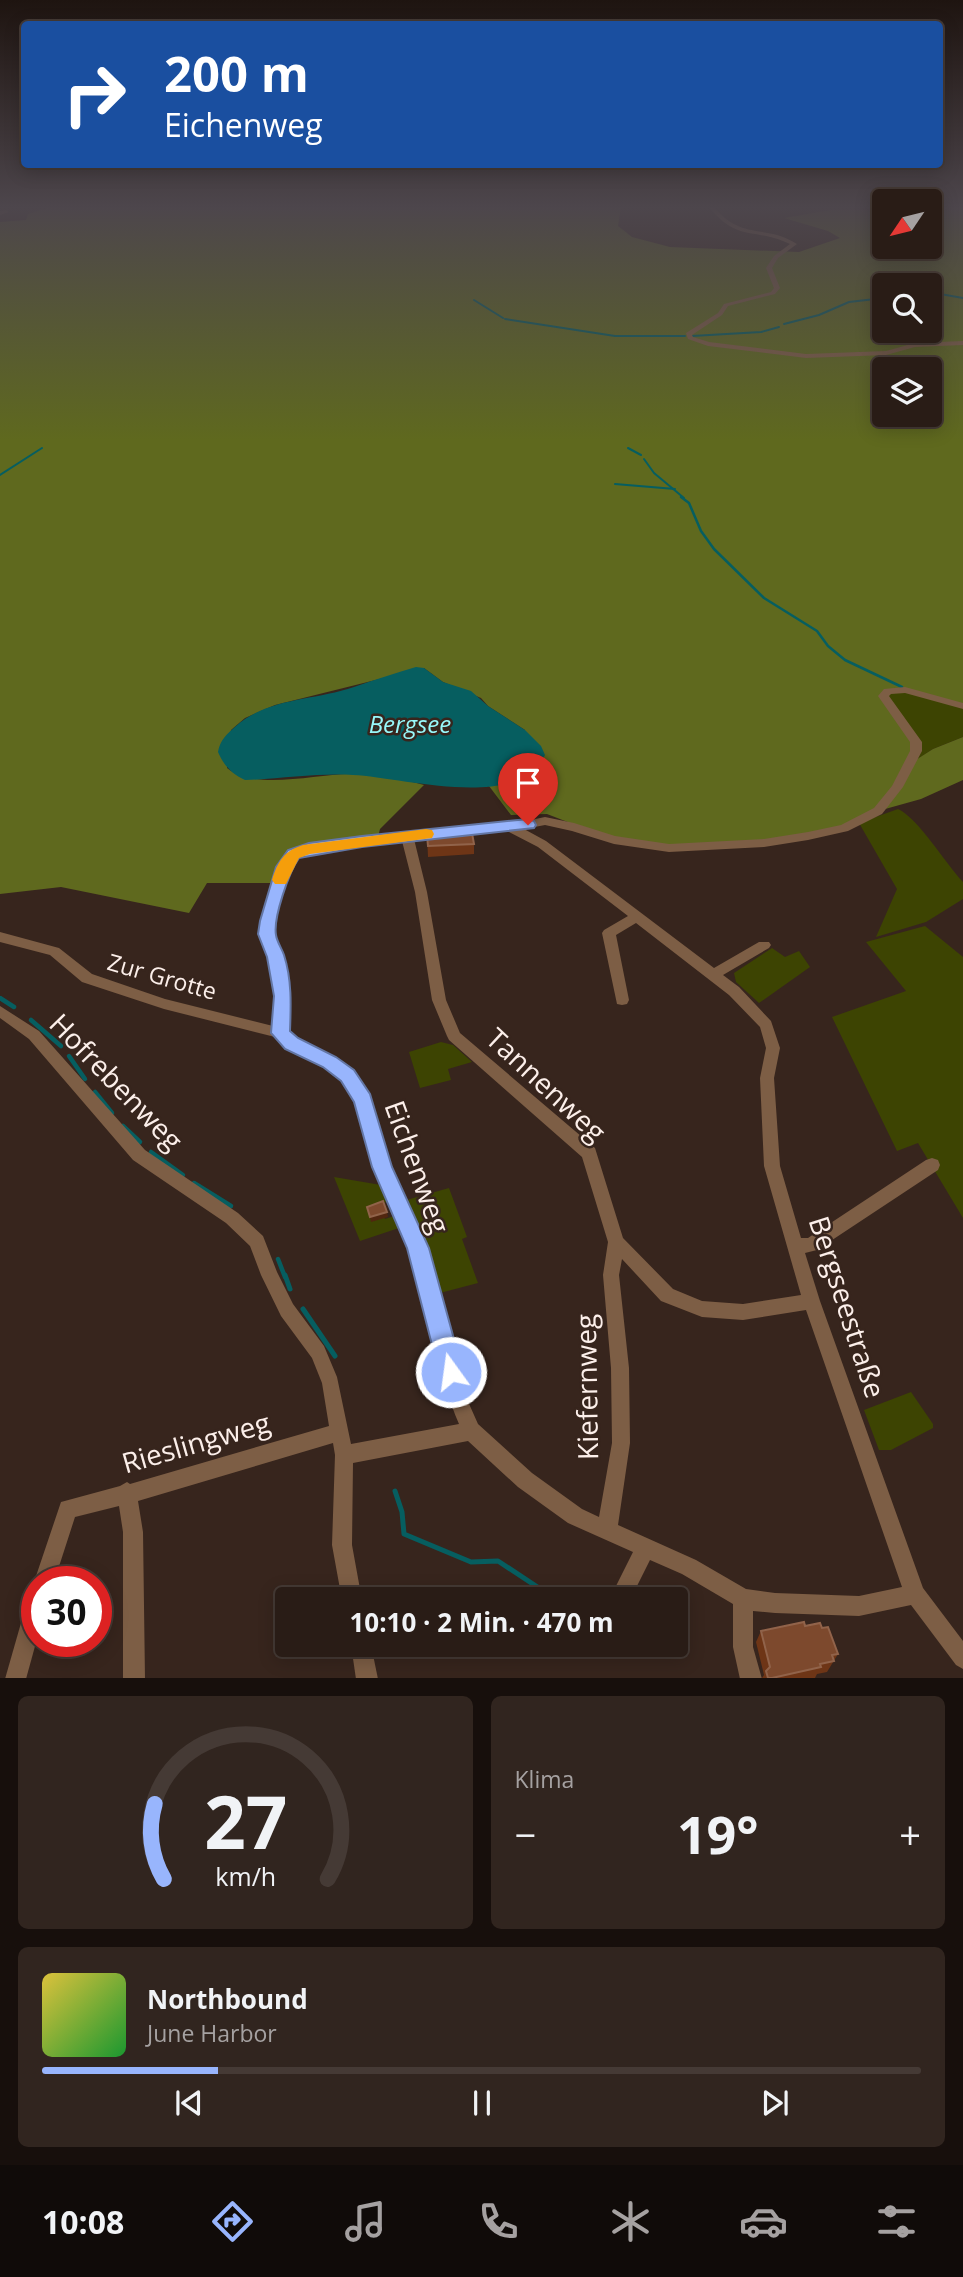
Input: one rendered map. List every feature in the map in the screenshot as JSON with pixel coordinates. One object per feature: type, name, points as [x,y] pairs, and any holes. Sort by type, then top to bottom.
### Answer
[{"type":"street","points":[[776,284],[774,293],[726,305],[720,314],[688,334],[690,338],[708,344],[806,356],[886,353],[927,344],[963,343]]},
{"type":"street","points":[[280,1033],[283,996],[276,957],[267,934],[268,921],[284,867],[293,854],[309,848],[484,827],[511,828],[545,821],[614,840],[669,848],[764,843],[844,828],[878,811],[897,787],[910,764],[916,742],[883,696],[888,691],[909,691],[963,706]]},
{"type":"street","name":"Bergseestraße","points":[[511,828],[541,844],[713,975],[751,1008],[772,1038],[773,1048],[767,1078],[772,1166],[811,1301],[915,1594],[963,1658]]},
{"type":"street","name":"Tannenweg","points":[[407,836],[421,892],[439,1000],[454,1036],[589,1153],[617,1242],[667,1295],[702,1308],[743,1312],[811,1301]]},
{"type":"street","points":[[622,1000],[609,933],[635,918]]},
{"type":"street","name":"Zur Grotte","points":[[0,937],[54,951],[87,978],[164,1004],[280,1033]]},
{"type":"street","points":[[713,975],[764,945]]},
{"type":"street","name":"Hofrebenweg","points":[[0,1011],[34,1035],[139,1155],[232,1218],[257,1241],[269,1275],[281,1298],[318,1352],[331,1383],[344,1455],[342,1545],[350,1587]]},
{"type":"street","name":"Eichenweg","points":[[280,1033],[292,1043],[330,1062],[348,1076],[363,1100],[382,1167],[418,1248],[457,1398],[471,1431],[525,1480],[575,1516],[689,1566],[743,1599],[859,1606],[915,1594]]},
{"type":"street","points":[[797,1246],[811,1245],[932,1165]]},
{"type":"street","name":"Kiefernweg","points":[[607,1531],[621,1443],[620,1368],[611,1275],[617,1242]]},
{"type":"street","points":[[344,1455],[471,1431]]},
{"type":"street","name":"Rieslingweg","points":[[49,1566],[68,1509],[166,1484],[339,1432]]},
{"type":"street","points":[[127,1492],[133,1532],[134,1678]]},
{"type":"street","points":[[626,1587],[646,1547]]},
{"type":"street","points":[[743,1599],[743,1647],[751,1678]]},
{"type":"street","points":[[15,1678],[21,1657]]},
{"type":"street","points":[[363,1657],[367,1678]]},
{"type":"green space","points":[[0,284],[872,284],[872,343],[942,343],[942,284],[963,284],[963,706],[905,690],[888,691],[883,696],[916,742],[911,763],[933,749],[963,737],[963,780],[921,799],[878,811],[842,826],[764,843],[669,848],[614,840],[547,814],[511,815],[489,786],[508,782],[525,730],[488,706],[481,698],[443,682],[424,668],[275,705],[245,718],[231,730],[227,768],[253,779],[286,780],[359,774],[424,785],[380,829],[378,837],[293,849],[271,883],[207,883],[189,913],[61,887],[0,894]]},
{"type":"green space","points":[[905,690],[963,706],[963,737],[933,749],[910,764],[889,706],[888,691]]},
{"type":"green space","points":[[898,809],[923,831],[963,882],[963,899],[926,922],[876,937],[897,889],[859,823]]},
{"type":"green space","points":[[925,926],[963,957],[963,1218],[918,1143],[897,1151],[832,1017],[906,991],[866,942]]},
{"type":"green space","points":[[772,948],[785,957],[799,951],[810,967],[759,1003],[736,982],[734,973]]},
{"type":"green space","points":[[441,1042],[453,1045],[472,1062],[448,1069],[451,1080],[420,1088],[409,1052]]},
{"type":"green space","points":[[334,1177],[381,1185],[388,1201],[379,1205],[385,1219],[394,1216],[399,1228],[360,1241]]},
{"type":"green space","points":[[449,1188],[467,1237],[462,1239],[478,1283],[440,1293],[403,1201]]},
{"type":"green space","points":[[911,1392],[933,1428],[891,1450],[879,1450],[864,1410]]},
{"type":"water","name":"Bergsee","points":[[416,667],[424,668],[443,682],[471,691],[488,706],[525,730],[541,746],[545,755],[531,772],[511,782],[486,787],[458,787],[353,775],[245,780],[229,769],[218,752],[222,741],[236,726],[263,710],[339,692]]},
{"type":"building","points":[[472,833],[474,844],[428,846],[427,835]]},
{"type":"building","points":[[383,1201],[387,1212],[370,1217],[367,1207]]},
{"type":"building","points":[[804,1622],[805,1626],[820,1623],[822,1628],[828,1627],[838,1654],[832,1655],[834,1661],[820,1664],[821,1667],[768,1678],[766,1671],[770,1667],[761,1631]]},
{"type":"waterway","points":[[942,294],[963,298]]},
{"type":"waterway","points":[[784,324],[819,315],[849,302],[872,299]]},
{"type":"waterway","points":[[474,300],[503,318]]},
{"type":"waterway","points":[[505,319],[615,336],[685,336]]},
{"type":"waterway","points":[[692,336],[761,332],[779,327]]},
{"type":"waterway","points":[[0,475],[42,448]]},
{"type":"waterway","points":[[628,448],[641,455]]},
{"type":"waterway","points":[[644,459],[654,473],[673,489]]},
{"type":"waterway","points":[[615,484],[673,489]]},
{"type":"waterway","points":[[673,489],[684,498]]},
{"type":"waterway","points":[[681,497],[689,503],[701,531],[714,549],[764,598],[817,631],[828,646],[845,660],[902,687]]},
{"type":"waterway","points":[[0,998],[14,1007]]},
{"type":"waterway","points":[[31,1020],[61,1046]]},
{"type":"waterway","points":[[69,1056],[85,1079]]},
{"type":"waterway","points":[[95,1092],[112,1113]]},
{"type":"waterway","points":[[123,1126],[140,1142]]},
{"type":"waterway","points":[[151,1152],[183,1175]]},
{"type":"waterway","points":[[194,1183],[231,1206]]},
{"type":"waterway","points":[[278,1259],[285,1277]]},
{"type":"waterway","points":[[285,1275],[290,1289]]},
{"type":"waterway","points":[[303,1309],[335,1356]]},
{"type":"waterway","points":[[395,1491],[402,1512],[404,1534],[471,1562],[498,1561],[537,1587]]},
{"type":"slow traffic","points":[[281,880],[284,867],[293,854],[309,848],[426,834]]},
{"type":"route","points":[[451,1372],[418,1248],[382,1167],[363,1100],[348,1076],[330,1062],[292,1043],[280,1033],[283,996],[276,957],[267,934],[268,921],[284,867],[293,854],[309,848],[484,827],[511,828],[528,825]]}]
